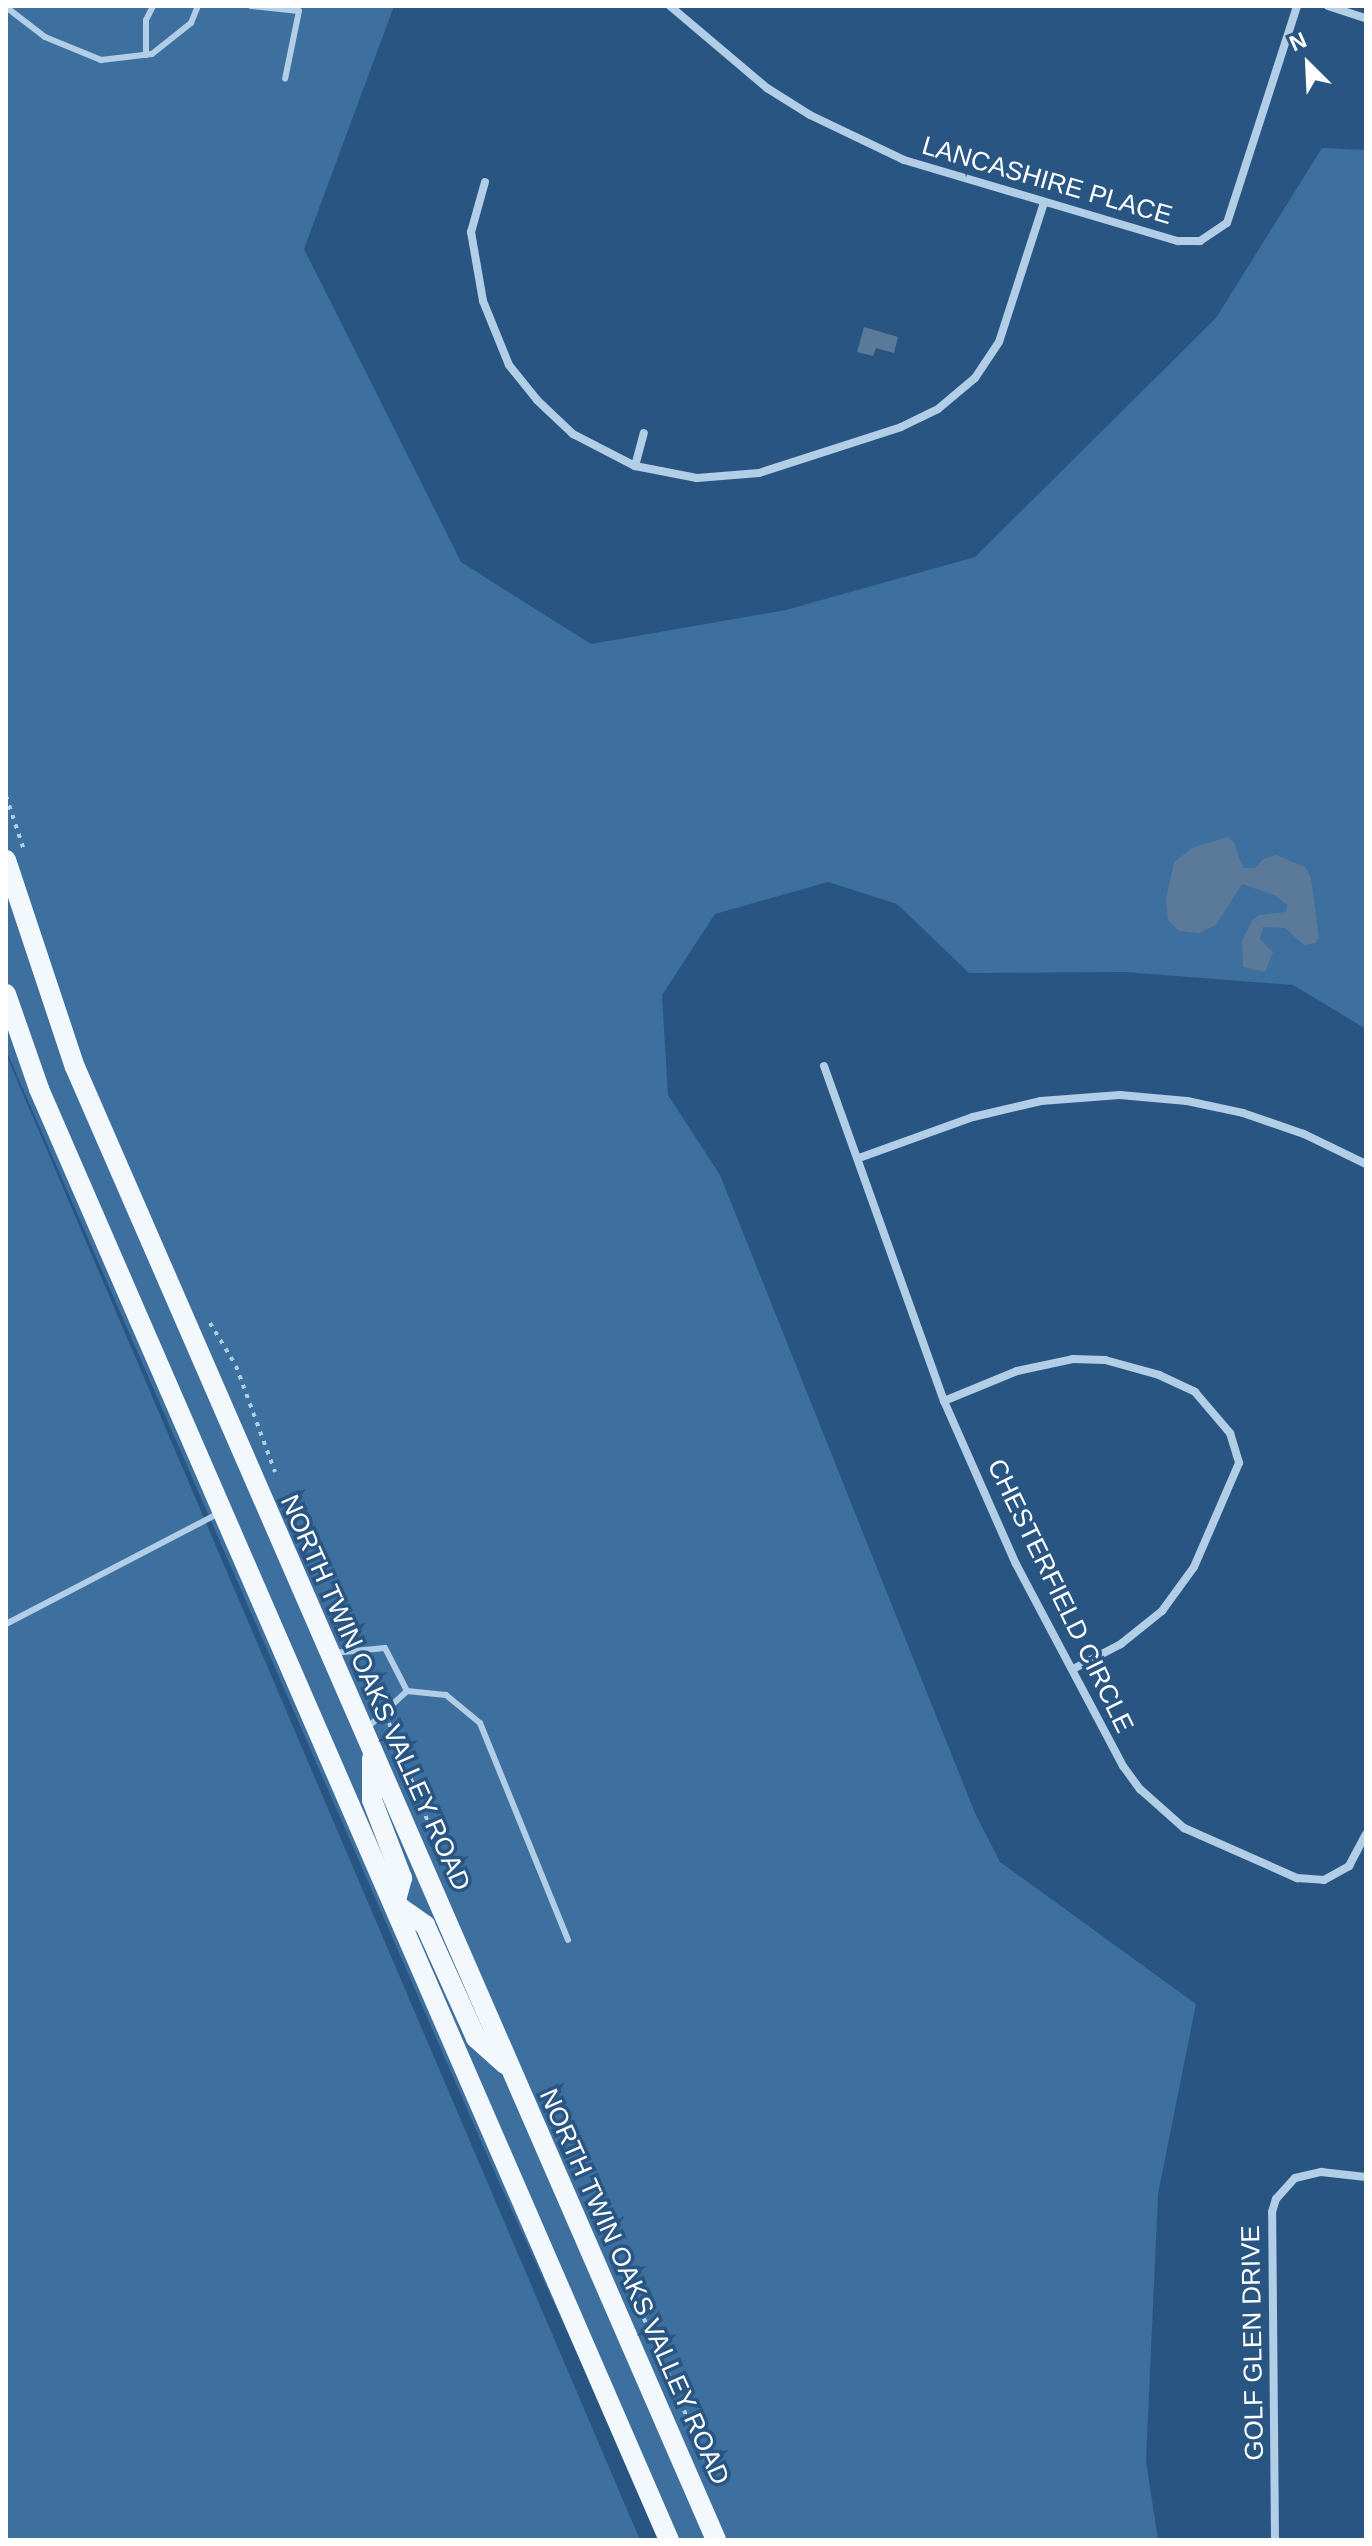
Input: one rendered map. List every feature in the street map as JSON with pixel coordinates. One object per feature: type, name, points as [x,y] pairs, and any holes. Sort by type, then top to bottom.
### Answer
[{"type":"main road","name":"NORTH TWIN OAKS VALLEY ROAD","points":[[16,856],[75,1067],[716,2540]]},
{"type":"main road","points":[[6,994],[39,1089],[669,2540]]},
{"type":"main road","points":[[368,1741],[372,1800],[402,1878],[395,1904]]},
{"type":"main road","points":[[395,1904],[425,1925],[476,2038],[511,2069]]},
{"type":"street","name":"LANCASHIRE PLACE","points":[[670,6],[767,88],[810,115],[904,160],[1178,241],[1200,241],[1227,223],[1297,6]]},
{"type":"street","points":[[1328,6],[1366,18]]},
{"type":"street","points":[[485,182],[471,232],[483,301],[509,365],[537,400],[573,434],[635,466],[697,478],[759,473],[901,427],[938,409],[975,378],[999,342],[1044,203]]},
{"type":"street","points":[[635,466],[644,433]]},
{"type":"street","name":"CHESTERFIELD CIRCLE","points":[[824,1066],[944,1401],[1016,1564],[1123,1766],[1140,1789],[1184,1828],[1297,1878],[1324,1880],[1349,1866],[1366,1834]]},
{"type":"street","points":[[859,1158],[973,1117],[1028,1104],[1120,1095],[1187,1101],[1243,1113],[1304,1134],[1366,1164]]},
{"type":"street","points":[[944,1401],[1017,1371],[1073,1359],[1105,1360],[1159,1375],[1195,1392],[1230,1433],[1239,1463],[1194,1567],[1162,1611],[1121,1644],[1073,1669]]},
{"type":"street","name":"GOLF GLEN DRIVE","points":[[1275,2540],[1272,2212],[1276,2199],[1295,2178],[1321,2172],[1366,2177]]},
{"type":"lane","points":[[146,55],[146,20],[153,6]]},
{"type":"lane","points":[[6,7],[45,37],[101,60],[146,55],[191,23],[198,6]]},
{"type":"lane","points":[[251,6],[300,8],[285,79]]},
{"type":"lane","points":[[6,1624],[222,1512]]},
{"type":"lane","points":[[330,1654],[385,1648],[407,1691]]},
{"type":"lane","points":[[368,1741],[407,1691]]},
{"type":"lane","points":[[407,1691],[446,1695],[480,1723],[568,1940]]},
{"type":"path","points":[[6,796],[16,856]]},
{"type":"path","points":[[206,1316],[236,1366],[281,1485]]},
{"type":"shaded area","points":[[6,6],[394,6],[304,249],[461,562],[591,644],[786,610],[975,557],[1216,318],[1322,148],[1366,150],[1366,1029],[1293,985],[1125,972],[969,973],[897,904],[828,882],[715,914],[662,995],[668,1095],[720,1175],[975,1813],[1000,1862],[1196,2004],[1158,2194],[1146,2461],[1158,2540],[662,2540],[498,2180],[6,1050]]},
{"type":"shaded area","points":[[864,327],[898,337],[894,353],[876,348],[873,356],[857,352]]},
{"type":"shaded area","points":[[1228,837],[1234,842],[1243,868],[1255,868],[1263,859],[1276,855],[1305,867],[1311,878],[1319,938],[1315,943],[1304,945],[1285,928],[1263,927],[1260,939],[1273,952],[1265,972],[1243,967],[1242,941],[1252,921],[1259,915],[1286,912],[1287,905],[1276,896],[1242,884],[1216,925],[1199,933],[1179,931],[1168,920],[1166,899],[1174,862],[1194,847]]},
{"type":"shaded area","points":[[6,1054],[640,2540],[6,2540]]}]
